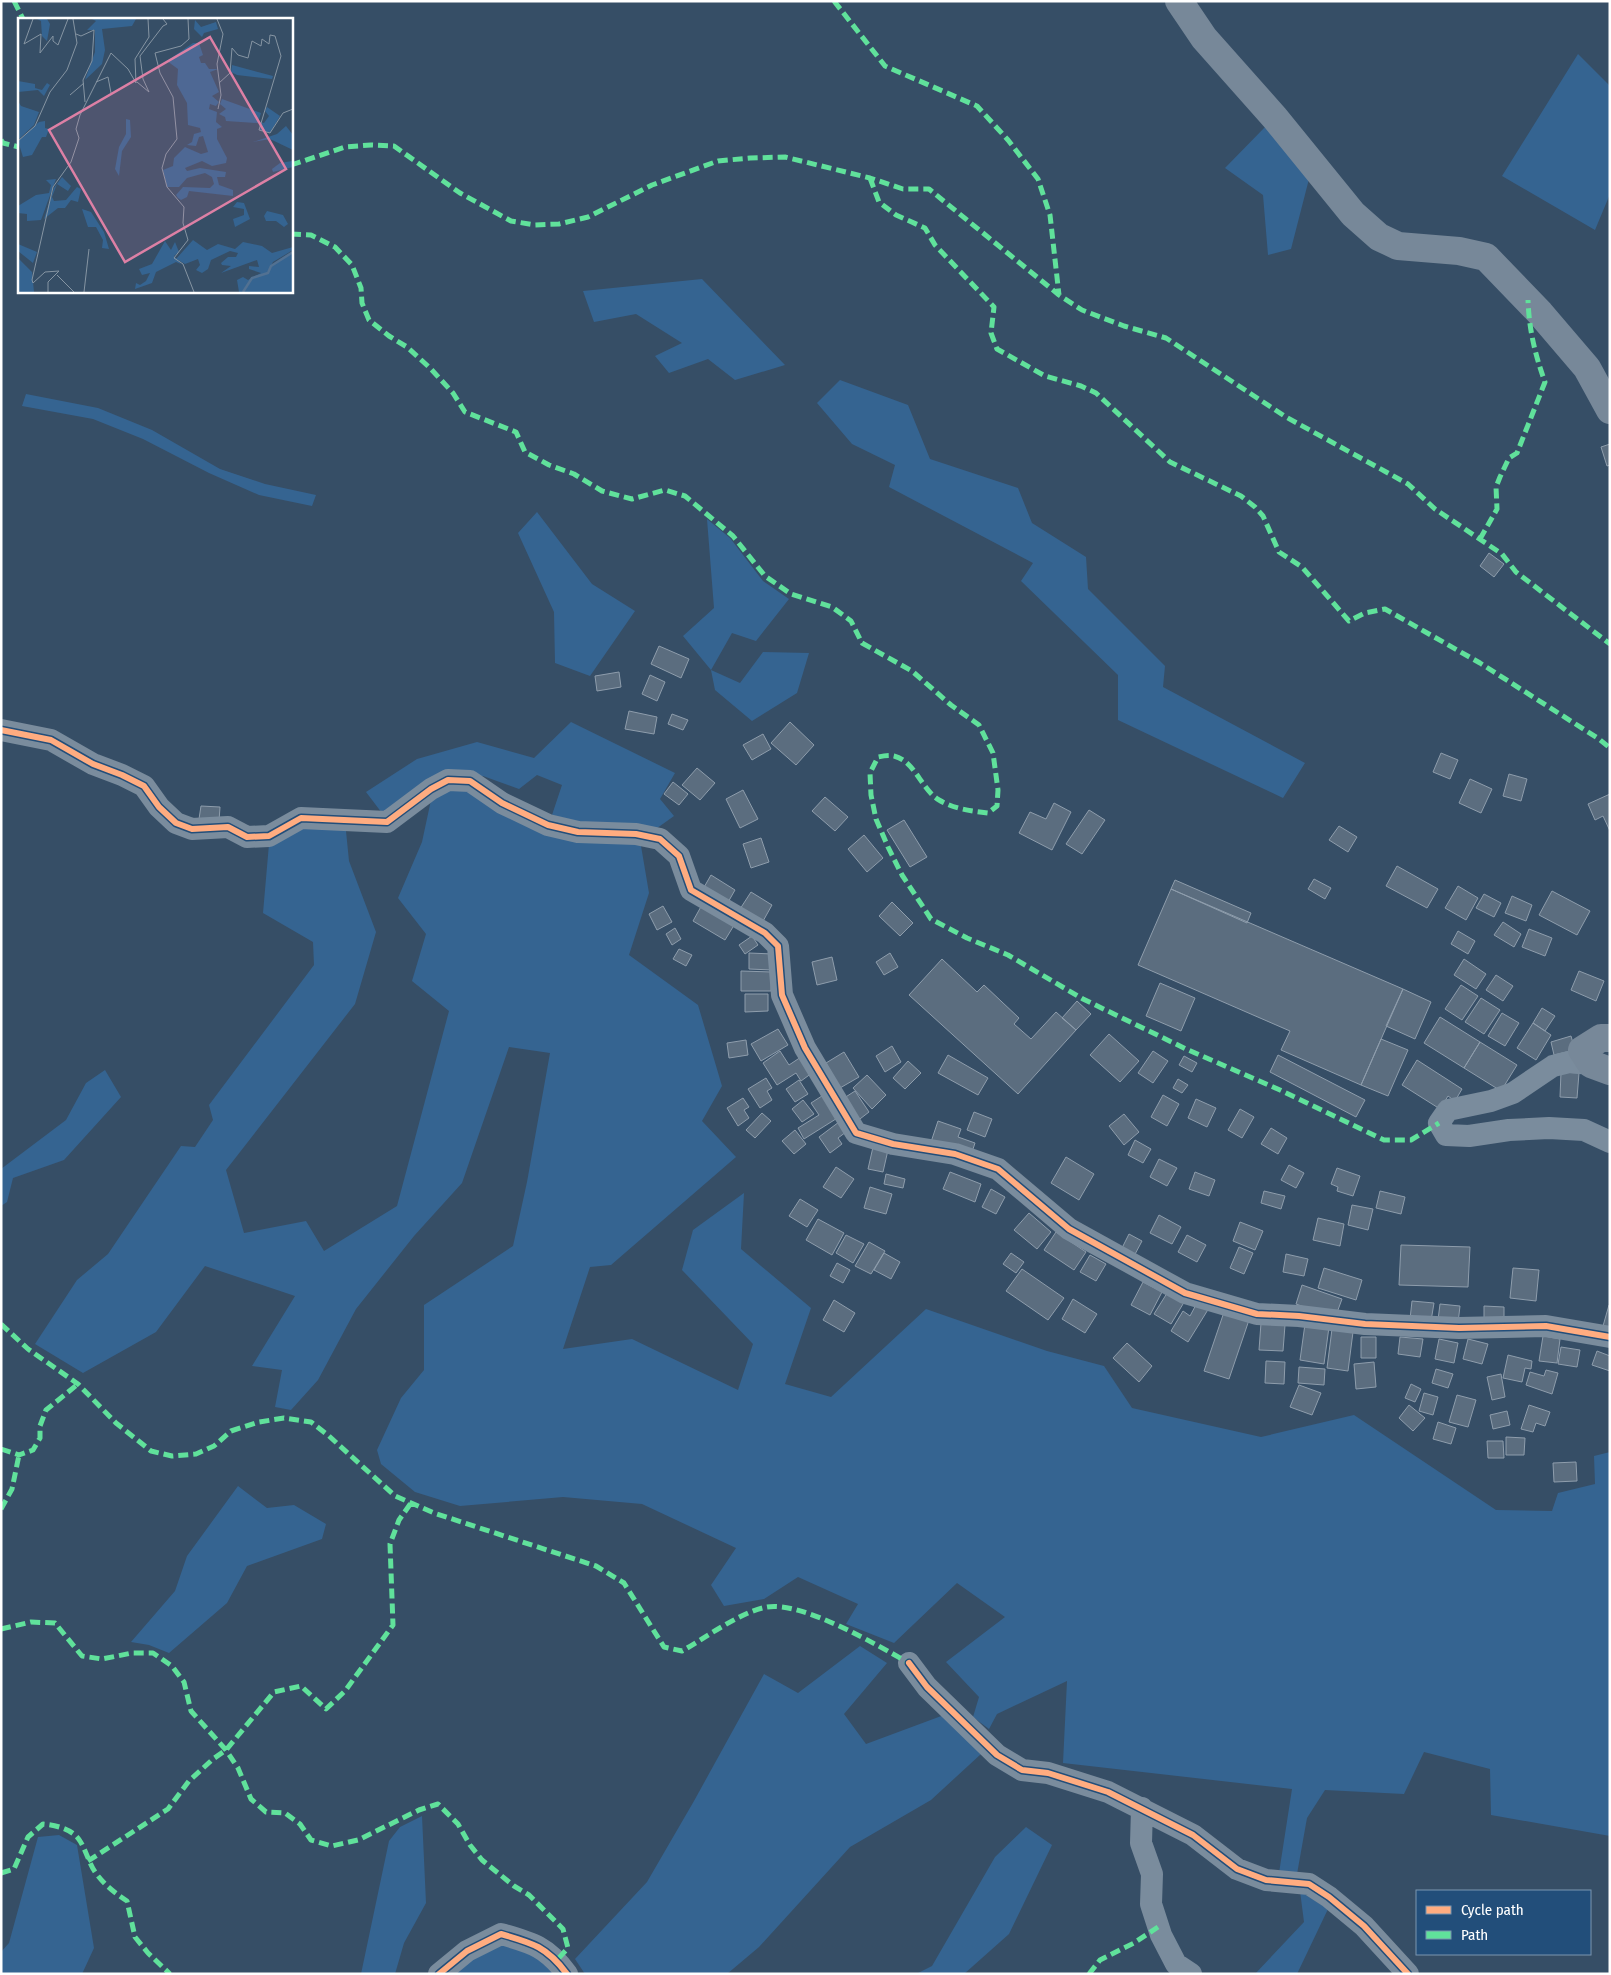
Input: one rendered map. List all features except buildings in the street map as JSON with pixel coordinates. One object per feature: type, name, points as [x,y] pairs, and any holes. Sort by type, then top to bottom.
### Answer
[{"type":"main road","points":[[1179,1],[1204,38],[1275,118],[1354,214],[1378,237],[1398,246],[1459,251],[1486,257],[1540,313],[1588,368],[1608,406]]},
{"type":"main road","points":[[1600,1068],[1582,1050],[1601,1038],[1610,1038]]},
{"type":"street","points":[[1,730],[51,740],[93,764],[144,786],[159,807],[176,823],[192,829],[228,827],[246,837],[269,836],[301,818],[387,822],[431,789],[448,780],[470,781],[502,803],[548,825],[578,832],[636,834],[660,839],[679,856],[691,890],[764,933],[778,946],[782,995],[805,1048],[856,1133],[893,1144],[955,1154],[998,1169],[1069,1229],[1186,1293],[1257,1314],[1299,1316],[1365,1324],[1459,1328],[1546,1326],[1610,1337]]},
{"type":"street","points":[[1600,1068],[1569,1062],[1552,1066],[1513,1093],[1448,1110],[1439,1123],[1446,1135],[1469,1136],[1510,1130],[1549,1128],[1584,1130],[1610,1142]]},
{"type":"street","points":[[909,1663],[927,1687],[997,1755],[1022,1770],[1048,1774],[1108,1792],[1142,1808],[1193,1835],[1237,1869],[1266,1880],[1309,1884],[1329,1897],[1364,1926],[1408,1974]]},
{"type":"street","points":[[1142,1808],[1141,1843],[1152,1874],[1151,1904],[1161,1935],[1176,1964],[1191,1974]]},
{"type":"street","points":[[439,1974],[467,1951],[501,1934],[533,1943],[557,1960],[567,1974]]},
{"type":"shaded area","points":[[1578,54],[1610,86],[1610,194],[1595,230],[1502,176]]},
{"type":"shaded area","points":[[1267,125],[1309,179],[1291,249],[1268,255],[1263,195],[1225,168]]},
{"type":"shaded area","points":[[702,279],[785,365],[735,380],[708,359],[669,373],[655,356],[682,343],[636,314],[594,322],[583,291]]},
{"type":"shaded area","points":[[840,380],[908,405],[930,459],[1018,488],[1032,523],[1086,557],[1088,589],[1165,666],[1163,687],[1305,763],[1283,798],[1118,720],[1118,675],[1021,581],[1033,563],[889,487],[895,465],[852,444],[817,403]]},
{"type":"shaded area","points":[[26,394],[98,408],[152,430],[220,469],[265,484],[316,495],[312,506],[259,495],[209,473],[143,439],[93,419],[22,406]]},
{"type":"shaded area","points":[[537,512],[592,584],[635,611],[590,676],[555,663],[554,612],[518,533]]},
{"type":"shaded area","points":[[707,519],[730,538],[763,581],[789,599],[756,641],[732,633],[711,670],[683,636],[714,608]]},
{"type":"shaded area","points":[[763,652],[809,653],[797,693],[752,721],[715,690],[711,670],[740,683]]},
{"type":"shaded area","points":[[571,722],[675,773],[660,799],[674,816],[653,831],[607,829],[552,815],[562,785],[537,775],[519,789],[483,776],[451,776],[385,817],[366,792],[417,759],[477,742],[534,758]]},
{"type":"shaded area","points":[[469,786],[504,809],[640,840],[649,893],[629,955],[698,1005],[722,1086],[702,1121],[736,1157],[611,1265],[590,1267],[563,1349],[632,1339],[738,1390],[753,1344],[682,1270],[693,1230],[744,1193],[741,1249],[811,1308],[785,1384],[831,1397],[926,1309],[1047,1351],[1104,1366],[1132,1408],[1261,1437],[1354,1415],[1496,1510],[1552,1511],[1558,1493],[1595,1484],[1594,1456],[1610,1452],[1610,1836],[1491,1815],[1490,1769],[1424,1752],[1404,1794],[1325,1790],[1307,1818],[1297,1874],[1279,1873],[1292,1789],[1063,1763],[1067,1681],[997,1714],[989,1729],[973,1717],[979,1697],[946,1662],[1005,1617],[957,1583],[894,1643],[846,1624],[858,1604],[798,1577],[764,1599],[724,1606],[711,1585],[736,1548],[642,1504],[563,1497],[460,1506],[415,1492],[381,1464],[377,1450],[401,1398],[424,1370],[424,1305],[513,1246],[527,1182],[550,1053],[509,1047],[462,1183],[414,1236],[356,1309],[318,1380],[291,1410],[275,1407],[282,1370],[252,1366],[295,1296],[205,1266],[156,1332],[83,1373],[35,1344],[77,1280],[108,1254],[181,1146],[195,1147],[213,1120],[209,1105],[314,965],[313,942],[263,913],[269,844],[308,825],[346,831],[349,861],[376,932],[355,1004],[226,1170],[244,1233],[306,1221],[324,1251],[397,1206],[449,1011],[412,981],[426,934],[398,898],[422,842],[431,800],[452,788]]},
{"type":"shaded area","points":[[105,1070],[121,1097],[64,1160],[13,1178],[7,1202],[1,1206],[1,1169],[66,1120],[86,1083]]},
{"type":"shaded area","points":[[238,1486],[267,1508],[294,1505],[326,1524],[322,1539],[247,1566],[227,1603],[169,1653],[149,1645],[131,1642],[175,1591],[187,1556]]},
{"type":"shaded area","points":[[860,1646],[887,1663],[844,1714],[866,1744],[944,1715],[981,1754],[931,1800],[850,1847],[759,1947],[727,1974],[585,1974],[575,1959],[647,1882],[764,1674],[798,1693]]},
{"type":"shaded area","points":[[422,1816],[426,1903],[404,1943],[395,1974],[361,1974],[389,1841],[400,1827]]},
{"type":"shaded area","points":[[1026,1827],[1052,1845],[1009,1934],[964,1974],[916,1974],[932,1966],[995,1857]]},
{"type":"shaded area","points":[[59,1835],[77,1845],[94,1948],[82,1974],[1,1974],[1,1952],[9,1943],[38,1837]]},
{"type":"shaded area","points":[[1300,1891],[1328,1909],[1297,1974],[1255,1974],[1304,1922]]},
{"type":"shaded area","points":[[492,1941],[532,1948],[560,1974],[446,1974]]},
{"type":"marked path","points":[[14,1],[22,18]]},
{"type":"marked path","points":[[834,1],[885,66],[977,106],[1008,140],[1038,179],[1050,215],[1059,295]]},
{"type":"marked path","points":[[1,140],[3,143],[18,147]]},
{"type":"marked path","points":[[292,165],[345,147],[394,146],[460,193],[511,221],[535,225],[559,224],[588,217],[652,185],[718,161],[750,158],[785,157],[870,178],[903,189],[929,189],[1059,295],[1082,310],[1124,326],[1166,338],[1286,417],[1408,484],[1435,509],[1502,554],[1516,572],[1610,644]]},
{"type":"marked path","points":[[870,178],[879,202],[896,215],[925,228],[935,245],[994,307],[991,333],[997,349],[1045,376],[1081,386],[1096,393],[1170,462],[1241,496],[1263,516],[1279,552],[1302,567],[1349,621],[1365,613],[1385,609],[1480,663],[1599,739],[1610,748]]},
{"type":"marked path","points":[[292,234],[311,235],[335,247],[352,265],[361,288],[362,303],[369,320],[407,347],[430,368],[453,393],[465,412],[516,432],[525,452],[549,465],[574,474],[602,491],[632,499],[665,490],[685,496],[733,536],[765,576],[791,594],[832,607],[851,621],[862,643],[912,671],[951,705],[979,725],[993,753],[998,790],[997,806],[988,813],[957,808],[939,800],[927,789],[907,763],[894,756],[878,757],[870,773],[871,795],[876,819],[902,875],[931,919],[967,938],[1008,955],[1083,999],[1186,1049],[1280,1090],[1384,1140],[1411,1140],[1439,1123]]},
{"type":"marked path","points":[[1480,539],[1497,509],[1496,487],[1500,477],[1509,458],[1517,453],[1545,382],[1533,342],[1528,300]]},
{"type":"marked path","points":[[1,1324],[28,1349],[78,1384],[116,1423],[151,1451],[172,1456],[196,1454],[214,1446],[231,1431],[259,1422],[284,1418],[311,1422],[395,1496],[434,1513],[596,1566],[624,1583],[664,1647],[682,1651],[746,1614],[767,1607],[782,1607],[819,1617],[909,1663]]},
{"type":"marked path","points":[[1,1449],[19,1455],[33,1450],[40,1438],[40,1426],[46,1410],[78,1384]]},
{"type":"marked path","points":[[1,1509],[12,1489],[19,1455]]},
{"type":"marked path","points":[[88,1861],[168,1809],[189,1781],[226,1750],[274,1692],[301,1686],[326,1709],[345,1691],[393,1625],[390,1544],[399,1520],[411,1503]]},
{"type":"marked path","points":[[1,1629],[31,1622],[55,1623],[82,1656],[102,1659],[132,1653],[153,1653],[172,1666],[184,1682],[191,1711],[226,1750],[238,1768],[251,1799],[266,1812],[285,1813],[300,1824],[311,1840],[332,1846],[358,1840],[419,1810],[438,1804],[458,1824],[470,1845],[482,1860],[514,1886],[529,1895],[563,1929],[568,1948],[557,1960]]},
{"type":"marked path","points":[[1,1873],[14,1869],[28,1837],[43,1824],[73,1833],[80,1841],[98,1876],[111,1890],[127,1901],[135,1937],[148,1953],[170,1974]]},
{"type":"marked path","points":[[1089,1974],[1100,1960],[1134,1943],[1158,1927]]},
{"type":"cycle path","points":[[1,730],[51,740],[93,764],[144,786],[159,807],[176,823],[192,829],[228,827],[247,837],[269,836],[301,818],[387,822],[431,789],[448,780],[470,781],[502,803],[548,825],[578,832],[636,834],[660,839],[679,856],[691,890],[765,933],[778,946],[782,995],[805,1048],[856,1133],[893,1144],[955,1154],[998,1169],[1069,1229],[1185,1293],[1257,1314],[1299,1316],[1365,1324],[1459,1328],[1546,1326],[1610,1337]]},
{"type":"cycle path","points":[[909,1663],[927,1687],[997,1755],[1022,1770],[1048,1773],[1108,1792],[1193,1835],[1237,1869],[1266,1880],[1309,1884],[1329,1897],[1364,1926],[1408,1974]]},
{"type":"cycle path","points":[[439,1974],[467,1951],[501,1934],[538,1947],[553,1958],[567,1974]]}]
